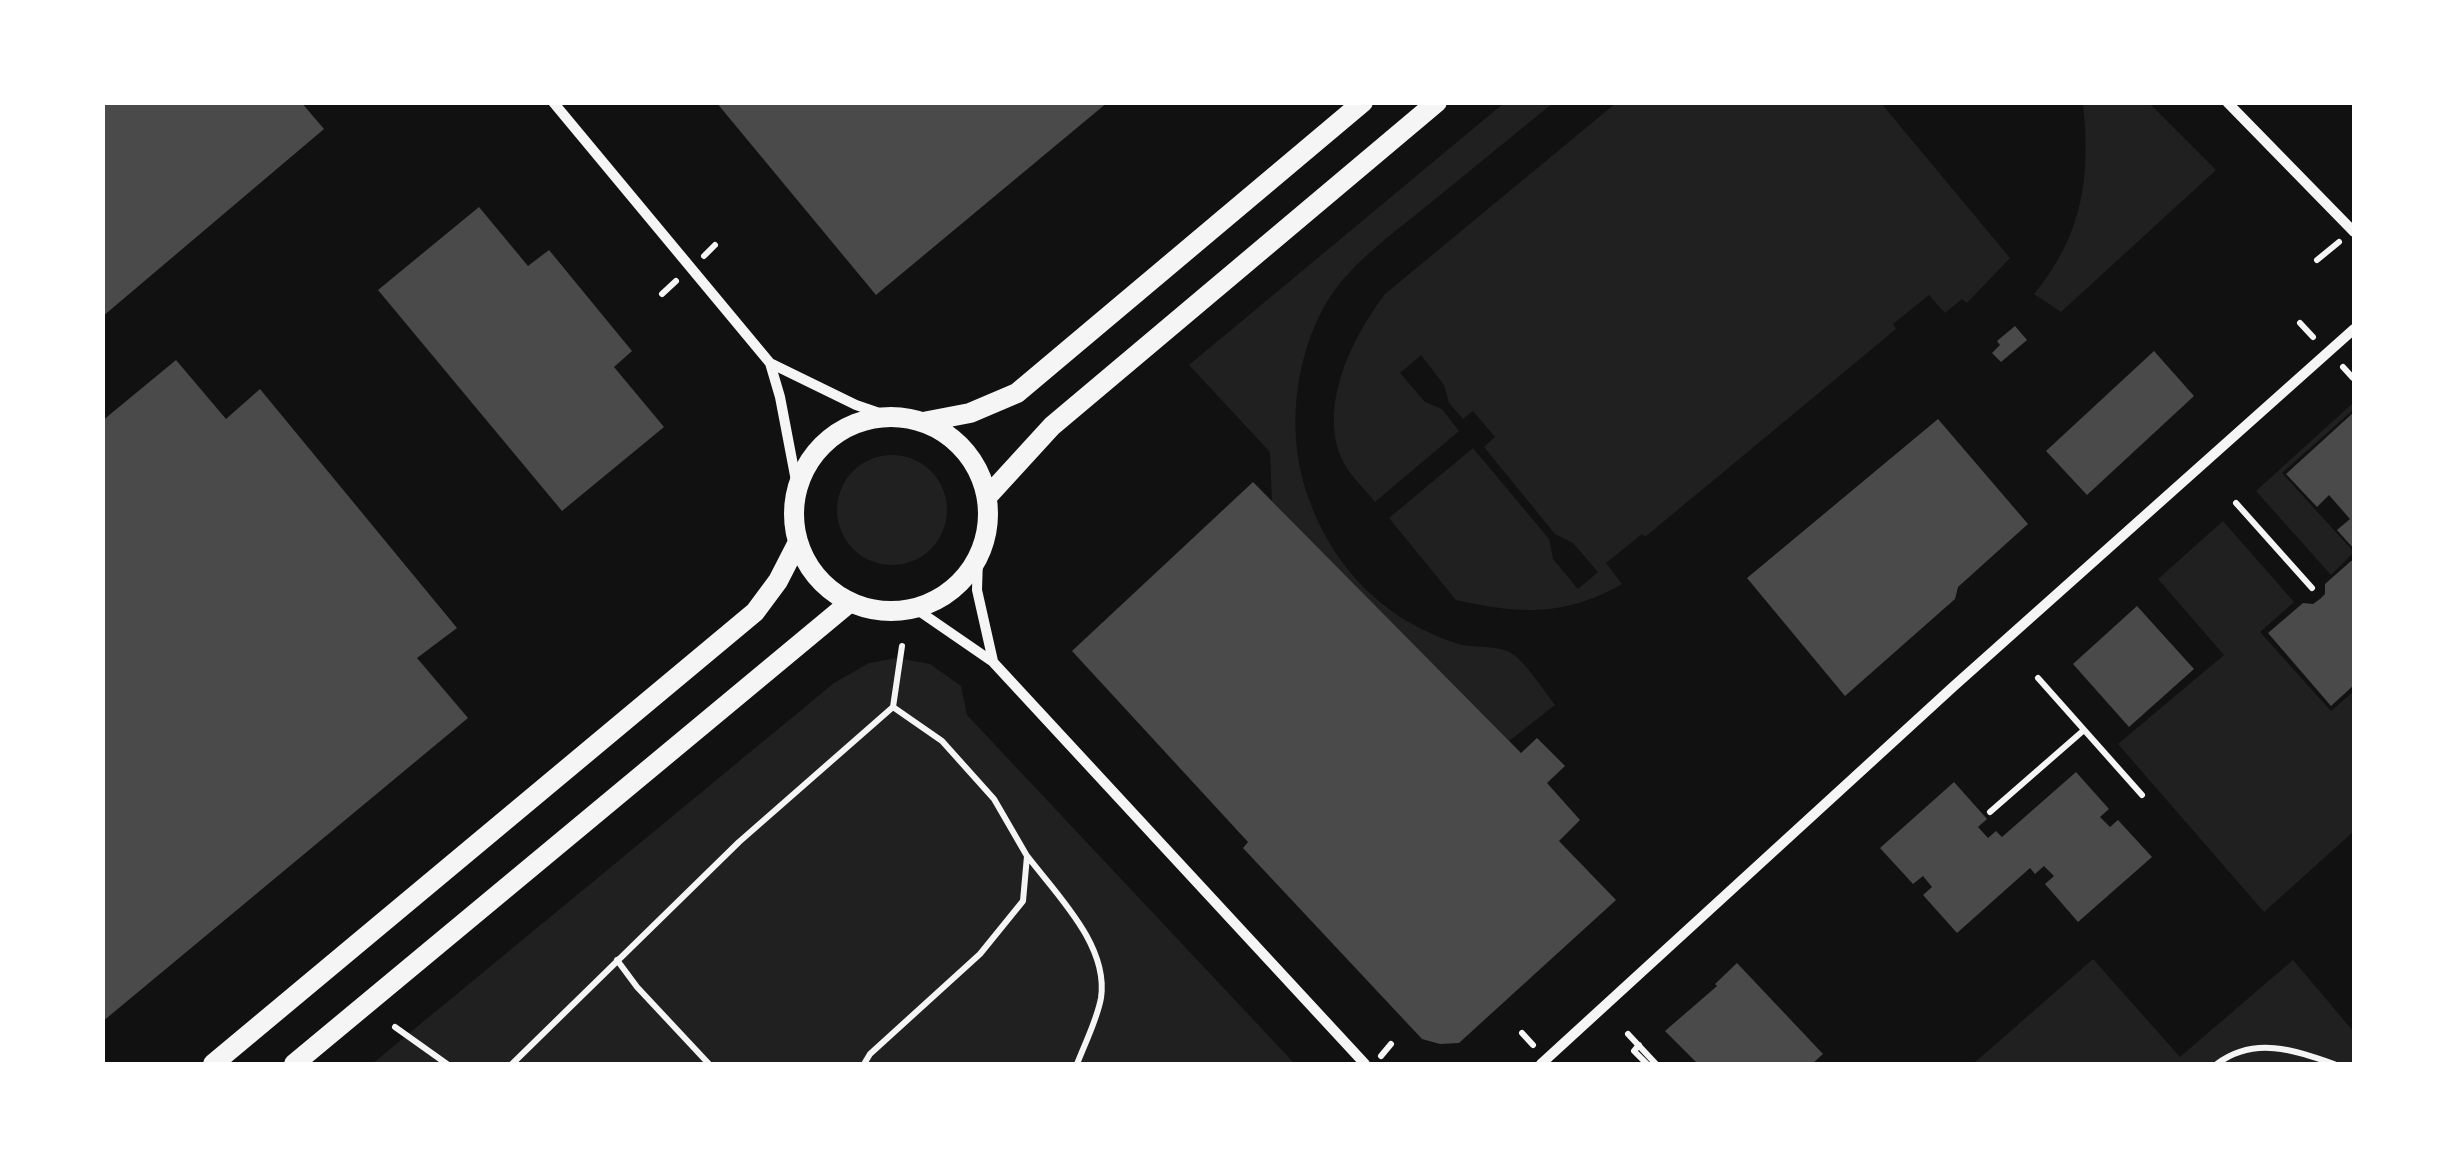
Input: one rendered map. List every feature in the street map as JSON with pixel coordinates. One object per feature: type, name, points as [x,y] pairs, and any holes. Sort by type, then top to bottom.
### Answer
[{"type":"main road","points":[[923,422],[953,439],[976,465],[987,496],[988,528],[978,558],[963,581],[942,598],[916,609],[882,612],[849,602],[817,578],[797,544],[793,515],[796,486],[810,458],[832,436],[860,422],[891,417],[923,422],[970,413],[1017,393],[1363,102]]},
{"type":"main road","points":[[987,496],[1052,426],[1437,102]]},
{"type":"main road","points":[[213,1064],[755,612],[778,581],[797,544]]},
{"type":"main road","points":[[294,1064],[849,602]]},
{"type":"street","points":[[553,102],[770,363],[796,486]]},
{"type":"street","points":[[2227,102],[2354,232]]},
{"type":"street","points":[[1542,1064],[1954,686],[2354,329]]},
{"type":"street","points":[[770,363],[856,405],[891,417]]},
{"type":"street","points":[[978,558],[977,590],[993,662]]},
{"type":"street","points":[[916,609],[993,662],[1365,1064]]},
{"type":"path","points":[[2236,502],[2312,588]]},
{"type":"path","points":[[512,1064],[739,842],[893,707],[902,646]]},
{"type":"path","points":[[2038,678],[2142,795]]},
{"type":"path","points":[[893,707],[942,741],[994,799],[1027,856],[1079,924],[1099,964],[1101,997],[1077,1064]]},
{"type":"path","points":[[1990,812],[2084,730]]},
{"type":"path","points":[[864,1064],[870,1054],[980,954],[1024,901],[1027,856]]},
{"type":"path","points":[[617,960],[637,988],[709,1064]]},
{"type":"path","points":[[395,1027],[447,1064]]},
{"type":"path","points":[[1628,1034],[1656,1064]]},
{"type":"path","points":[[1639,1045],[1634,1051],[1646,1064]]},
{"type":"path","points":[[2217,1064],[2234,1052],[2282,1046],[2334,1064]]},
{"type":"shaded area","points":[[1504,103],[1553,103],[1386,239],[1339,284],[1319,317],[1303,360],[1296,428],[1301,473],[1314,513],[1359,582],[1390,610],[1432,634],[1458,644],[1511,653],[1555,705],[1509,741],[1272,501],[1270,452],[1189,365]]},
{"type":"shaded area","points":[[1616,103],[1881,103],[2010,258],[1967,303],[1962,299],[1945,313],[1929,295],[1893,324],[1896,329],[1645,537],[1642,534],[1606,563],[1622,584],[1581,602],[1541,610],[1456,600],[1389,518],[1473,448],[1549,539],[1553,559],[1578,589],[1598,572],[1573,543],[1555,534],[1484,447],[1495,437],[1473,411],[1463,419],[1421,355],[1400,373],[1425,402],[1442,409],[1459,431],[1375,502],[1344,463],[1335,437],[1334,415],[1343,371],[1351,350],[1385,294]]},
{"type":"shaded area","points":[[2083,103],[2149,103],[2216,170],[2061,312],[2034,294],[2063,250],[2080,204],[2086,155]]},
{"type":"shaded area","points":[[2354,402],[2354,409],[2282,473],[2354,552],[2331,575],[2256,491]]},
{"type":"shaded area","points":[[892,455],[913,459],[931,471],[943,489],[947,510],[943,531],[931,549],[913,561],[892,565],[871,561],[853,549],[841,531],[837,510],[841,489],[853,471],[871,459]]},
{"type":"shaded area","points":[[2223,521],[2294,602],[2260,632],[2331,711],[2354,691],[2354,831],[2264,912],[2118,744],[2224,655],[2158,579]]},
{"type":"shaded area","points":[[897,658],[930,664],[961,686],[967,715],[1295,1064],[372,1064],[834,683],[869,663]]},
{"type":"shaded area","points":[[2093,959],[2180,1057],[2293,960],[2354,1032],[2354,1064],[1973,1064]]},
{"type":"building","points":[[102,102],[301,102],[324,129],[102,317]]},
{"type":"building","points":[[716,102],[1108,102],[876,295]]},
{"type":"building","points":[[479,207],[528,266],[549,250],[632,351],[614,367],[664,427],[562,511],[378,290]]},
{"type":"building","points":[[2015,326],[2027,340],[2001,362],[1992,353],[2000,345],[1997,341]]},
{"type":"building","points":[[2154,351],[2194,396],[2087,495],[2046,451]]},
{"type":"building","points":[[176,360],[226,419],[260,389],[457,628],[417,658],[468,718],[102,1022],[102,421]]},
{"type":"building","points":[[2354,412],[2354,549],[2337,530],[2350,519],[2329,495],[2317,507],[2286,474]]},
{"type":"building","points":[[1938,419],[2028,524],[1958,587],[1955,599],[1845,696],[1747,578]]},
{"type":"building","points":[[1253,482],[1521,753],[1537,738],[1565,766],[1547,783],[1580,820],[1559,841],[1616,900],[1459,1043],[1440,1044],[1422,1039],[1243,848],[1248,842],[1072,651]]},
{"type":"building","points":[[2351,561],[2354,685],[2331,706],[2268,633],[2303,603],[2313,604],[2320,599],[2325,594],[2325,584]]},
{"type":"building","points":[[2137,606],[2194,669],[2129,727],[2073,664]]},
{"type":"building","points":[[2076,772],[2109,809],[2100,817],[2110,827],[2118,820],[2152,857],[2078,922],[2045,884],[2054,876],[2044,866],[2035,874],[2030,868],[1957,933],[1923,895],[1932,887],[1923,876],[1913,884],[1880,848],[1954,782],[1987,819],[1978,827],[1988,838],[1996,831],[2002,837]]},
{"type":"building","points":[[1737,963],[1823,1054],[1812,1064],[1698,1064],[1665,1031]]}]
